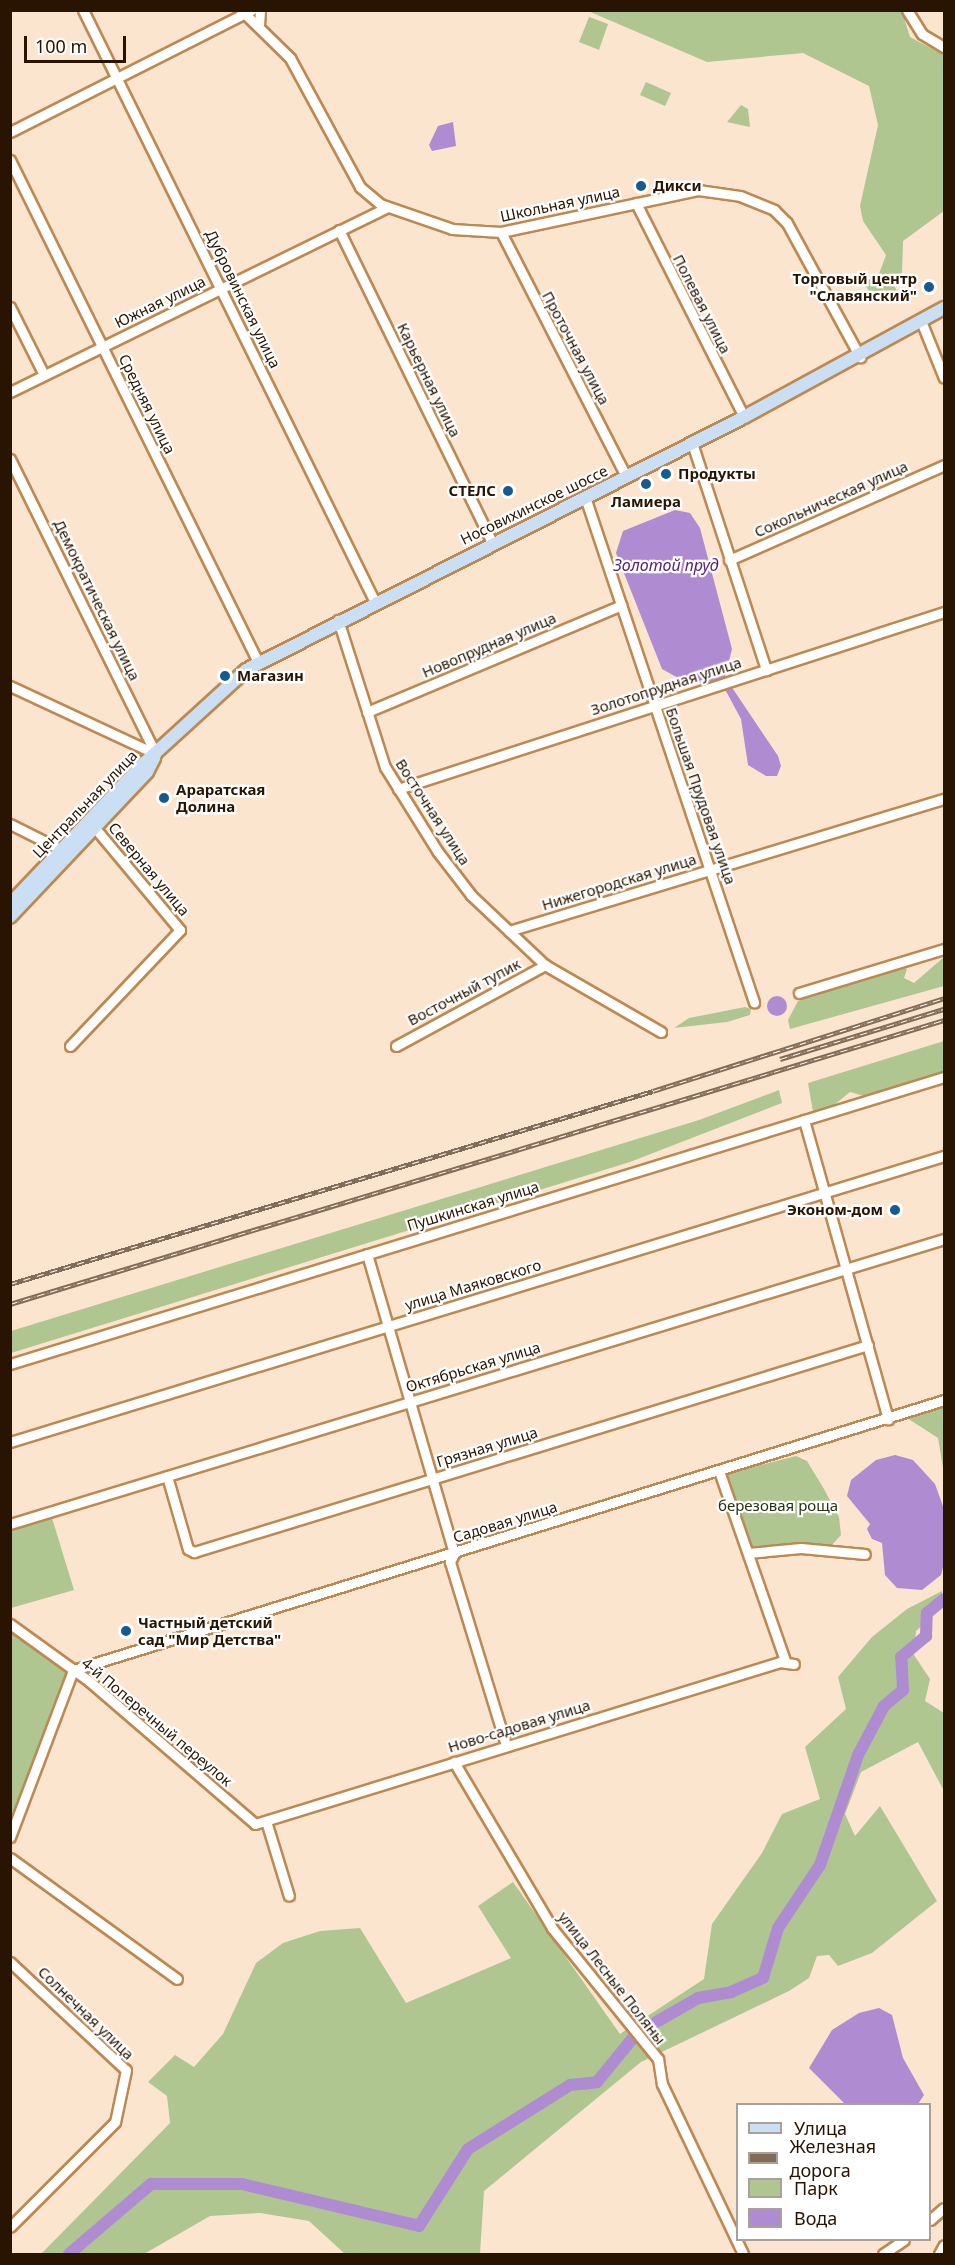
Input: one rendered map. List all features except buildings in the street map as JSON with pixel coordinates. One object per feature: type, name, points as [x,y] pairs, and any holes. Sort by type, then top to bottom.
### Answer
[{"type":"main road","name":"Носовихинское шоссе","points":[[156,754],[216,692],[258,662],[744,417],[860,357],[945,308]]},
{"type":"main road","name":"Центральная улица","points":[[10,917],[147,772],[156,754]]},
{"type":"main road","name":"Центральная улица","points":[[10,904],[156,754]]},
{"type":"street","name":"Дубровинская улица","points":[[83,10],[375,602]]},
{"type":"street","points":[[260,10],[260,25]]},
{"type":"street","points":[[907,10],[922,34],[945,47]]},
{"type":"street","points":[[10,132],[247,12]]},
{"type":"street","name":"Школьная улица","points":[[247,12],[307,82],[360,187],[387,207],[452,229],[501,232],[707,189],[774,210],[799,242],[860,357]]},
{"type":"street","name":"Средняя улица","points":[[10,160],[258,662]]},
{"type":"street","name":"Полевая улица","points":[[636,203],[744,417]]},
{"type":"street","name":"Южная улица","points":[[10,392],[387,207]]},
{"type":"street","name":"Карьерная улица","points":[[339,230],[492,543]]},
{"type":"street","name":"Проточная улица","points":[[501,232],[626,476]]},
{"type":"street","points":[[10,307],[44,375]]},
{"type":"street","points":[[921,321],[945,378]]},
{"type":"street","points":[[692,443],[766,670]]},
{"type":"street","name":"Демократическая улица","points":[[10,459],[156,754]]},
{"type":"street","name":"Сокольническая улица","points":[[729,560],[945,465]]},
{"type":"street","name":"Большая Прудовая улица","points":[[585,497],[711,870],[753,1002]]},
{"type":"street","name":"Новопрудная улица","points":[[367,712],[621,605]]},
{"type":"street","name":"Золотопрудная улица","points":[[398,789],[945,612]]},
{"type":"street","name":"Восточная улица","points":[[338,620],[367,712],[398,789],[444,860],[509,931],[545,965],[661,1032]]},
{"type":"street","points":[[10,686],[156,754]]},
{"type":"street","name":"Нижегородская улица","points":[[509,931],[945,799]]},
{"type":"street","points":[[10,824],[62,850]]},
{"type":"street","name":"Северная улица","points":[[70,1046],[180,930],[94,828]]},
{"type":"street","points":[[800,993],[945,949]]},
{"type":"street","name":"Восточный тупик","points":[[396,1046],[545,965]]},
{"type":"street","name":"Пушкинская улица","points":[[10,1364],[945,1077]]},
{"type":"street","points":[[804,1120],[888,1419]]},
{"type":"street","name":"улица Маяковского","points":[[10,1442],[945,1155]]},
{"type":"street","name":"Октябрьская улица","points":[[10,1524],[945,1239]]},
{"type":"street","points":[[367,1254],[454,1554],[450,1562],[506,1745]]},
{"type":"street","name":"Грязная улица","points":[[167,1476],[188,1549],[194,1552],[868,1345]]},
{"type":"street","name":"Садовая улица","points":[[73,1670],[454,1554],[945,1400]]},
{"type":"street","points":[[718,1471],[748,1553],[801,1548],[865,1554]]},
{"type":"street","name":"Ново-садовая улица","points":[[255,1824],[506,1745],[790,1664],[748,1553]]},
{"type":"street","name":"4-й Поперечный переулок","points":[[10,1624],[73,1670],[255,1824]]},
{"type":"street","points":[[10,1837],[73,1670]]},
{"type":"street","name":"улица Лесные Поляны","points":[[454,1762],[552,1928],[658,2059],[662,2084],[736,2239]]},
{"type":"street","points":[[266,1821],[289,1896]]},
{"type":"street","points":[[10,1858],[177,1979]]},
{"type":"street","name":"Солнечная улица","points":[[10,1962],[126,2070],[115,2122],[10,2227]]},
{"type":"street","points":[[931,2219],[945,2208]]},
{"type":"street","points":[[883,2254],[902,2241]]},
{"type":"street","points":[[939,2254],[945,2245]]},
{"type":"green space","points":[[588,11],[902,11],[910,37],[944,55],[944,211],[903,241],[902,273],[892,281],[898,293],[882,303],[875,301],[864,283],[879,274],[886,255],[863,221],[860,206],[878,125],[869,86],[803,53],[707,62]]},
{"type":"green space","points":[[589,17],[608,24],[599,50],[579,42]]},
{"type":"green space","points":[[646,82],[671,93],[665,106],[640,95]]},
{"type":"green space","points":[[741,105],[748,109],[750,127],[727,122]]},
{"type":"green space","points":[[944,957],[944,986],[790,1029],[788,1020],[798,1001],[902,967],[907,969],[904,978],[914,983]]},
{"type":"green space","points":[[745,1007],[751,1009],[750,1015],[727,1022],[674,1028],[689,1018]]},
{"type":"green space","points":[[944,1041],[944,1070],[936,1077],[867,1097],[850,1092],[829,1109],[813,1112],[808,1083]]},
{"type":"green space","points":[[779,1090],[782,1103],[630,1162],[11,1353],[11,1331],[699,1120]]},
{"type":"green space","points":[[944,1404],[944,1474],[938,1438],[907,1418]]},
{"type":"green space","name":"березовая роща","points":[[796,1456],[807,1461],[824,1489],[839,1517],[841,1535],[831,1546],[748,1553],[725,1479],[729,1473]]},
{"type":"green space","points":[[52,1518],[74,1590],[11,1608],[11,1531]]},
{"type":"green space","points":[[942,1591],[944,1606],[916,1631],[914,1655],[930,1679],[925,1701],[944,1713],[944,1791],[918,1742],[861,1772],[845,1814],[855,1836],[880,1806],[937,1901],[872,1953],[838,1966],[829,1955],[817,1956],[809,1978],[789,1991],[641,2062],[484,2191],[480,2254],[345,2254],[309,2221],[260,2213],[210,2216],[144,2254],[41,2254],[170,2123],[167,2096],[148,2082],[175,2055],[194,2067],[223,2034],[256,1963],[283,1943],[320,1931],[360,1928],[406,2003],[511,1958],[478,1906],[513,1882],[620,2034],[704,1979],[712,1924],[762,1853],[782,1814],[820,1799],[805,1747],[846,1709],[838,1677],[872,1637],[907,1609]]},
{"type":"green space","points":[[11,1629],[68,1671],[11,1817]]},
{"type":"water","points":[[453,122],[456,146],[432,151],[429,145],[438,126]]},
{"type":"water","name":"Золотой пруд","points":[[675,510],[690,513],[700,528],[732,649],[725,677],[778,756],[781,766],[777,776],[766,776],[748,765],[741,719],[720,680],[689,684],[662,669],[616,553],[623,531]]},
{"type":"water","points":[[773,996],[781,996],[787,1002],[787,1010],[781,1016],[773,1016],[767,1010],[767,1002]]},
{"type":"water","points":[[895,1455],[913,1460],[935,1484],[944,1509],[944,1563],[941,1575],[922,1590],[897,1588],[885,1575],[882,1543],[872,1539],[867,1529],[870,1524],[847,1496],[851,1480],[876,1460]]},
{"type":"water","points":[[879,2008],[892,2015],[903,2058],[924,2095],[919,2103],[844,2103],[809,2068],[832,2030],[859,2013]]},
{"type":"waterway","points":[[69,2254],[151,2184],[242,2184],[419,2226],[468,2149],[570,2085],[597,2082],[637,2033],[698,1998],[731,1992],[763,1978],[778,1928],[820,1865],[858,1755],[884,1706],[903,1690],[901,1657],[926,1636],[927,1613],[944,1599]]},
{"type":"railway","points":[[10,1284],[653,1091],[944,998]]},
{"type":"railway","points":[[780,1059],[944,1009]]},
{"type":"railway","points":[[10,1304],[944,1020]]},
{"type":"place","name":"Дикси","points":[[641,186]]},
{"type":"place","name":"Торговый центр \"Славянский\"","points":[[929,287]]},
{"type":"place","name":"Продукты","points":[[666,474]]},
{"type":"place","name":"Ламиера","points":[[646,484]]},
{"type":"place","name":"СТЕЛС","points":[[508,491]]},
{"type":"place","name":"Магазин","points":[[225,676]]},
{"type":"place","name":"Араратская Долина","points":[[164,798]]},
{"type":"place","name":"Эконом-дом","points":[[895,1210]]},
{"type":"place","name":"Частный детский сад \"Мир Детства\"","points":[[126,1631]]}]
